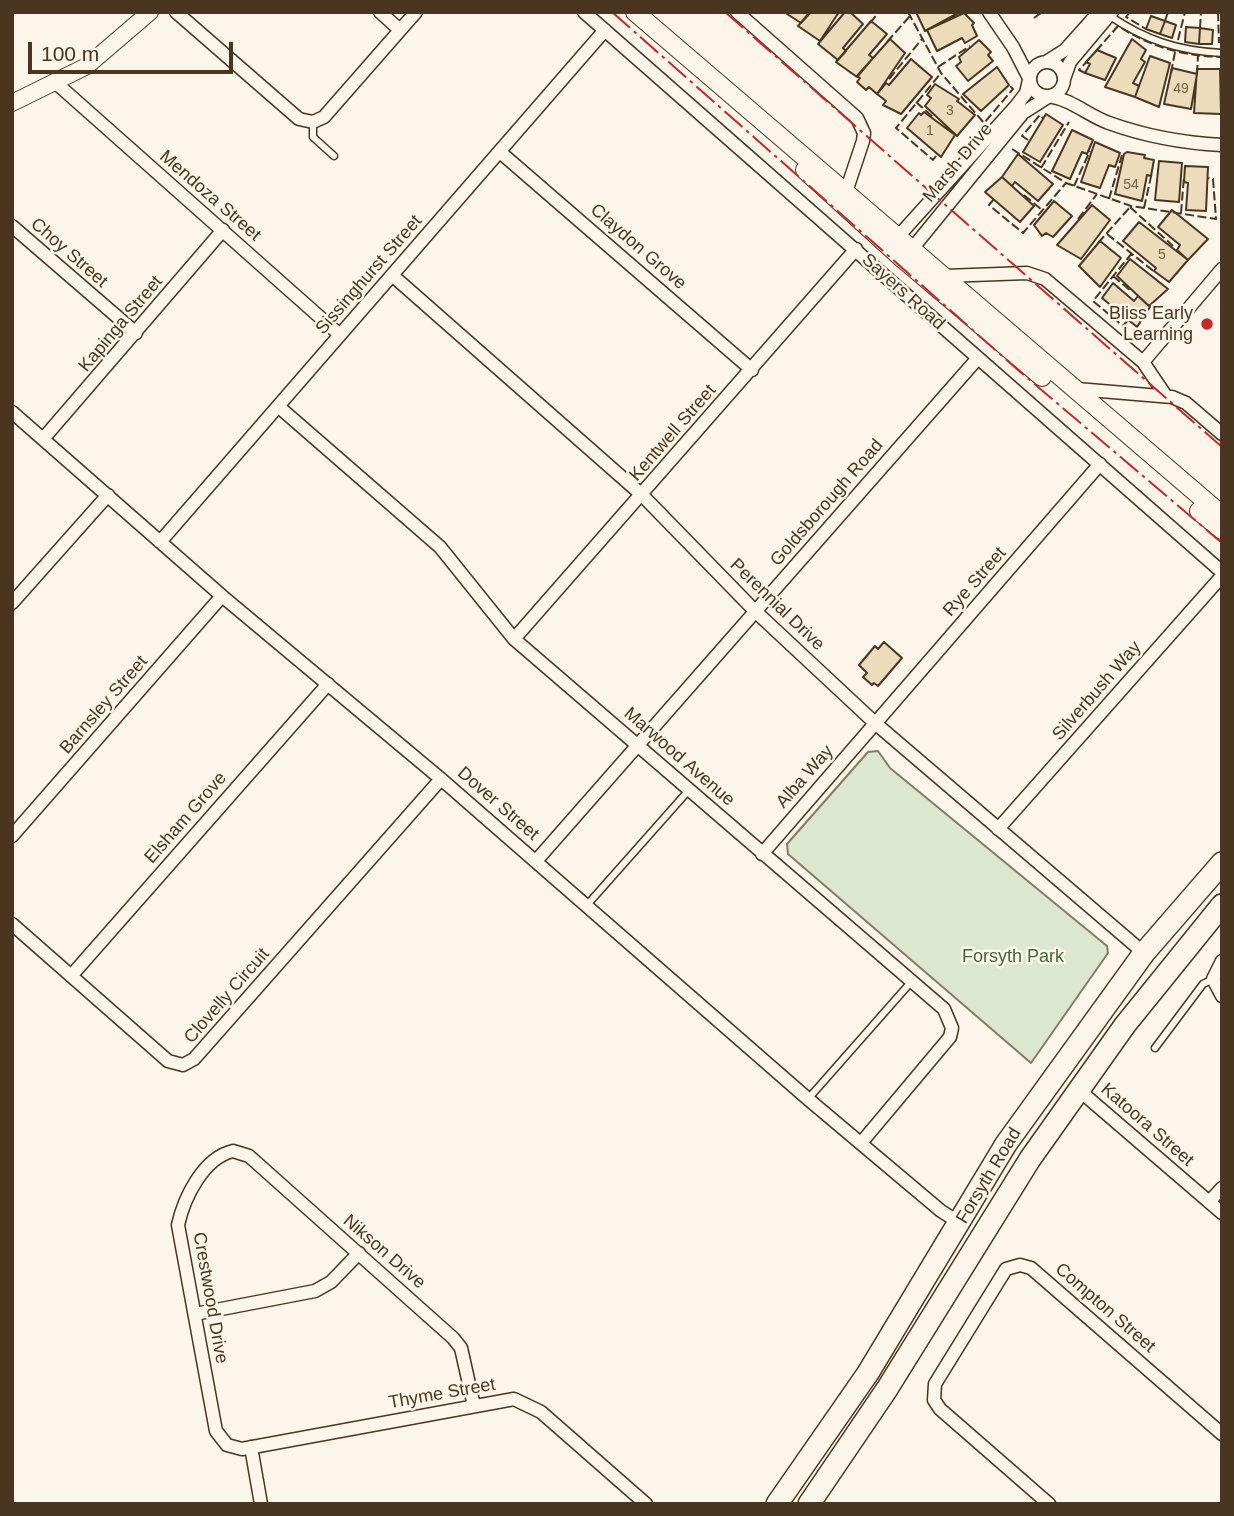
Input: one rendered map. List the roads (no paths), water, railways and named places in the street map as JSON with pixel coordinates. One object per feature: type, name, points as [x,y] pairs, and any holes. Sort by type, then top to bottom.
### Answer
[{"type":"highway","name":"Forsyth Road","points":[[782,1501],[868,1373],[1006,1144],[1144,953],[1222,863]]},
{"type":"highway","name":"Forsyth Road","points":[[809,1504],[892,1381],[1030,1159],[1165,971],[1222,905]]},
{"type":"highway","points":[[1144,953],[1165,971]]},
{"type":"highway","points":[[960,1223],[982,1238]]},
{"type":"main road","name":"Sayers Road","points":[[635,12],[746,110],[846,191],[900,247],[945,276],[1222,515]]},
{"type":"main road","name":"Sayers Road","points":[[746,110],[780,147],[900,247],[1222,530]]},
{"type":"street","points":[[176,12],[299,119],[313,122],[324,117],[416,12]]},
{"type":"street","points":[[380,12],[400,30]]},
{"type":"street","name":"Sayers Road","points":[[584,12],[1222,574]]},
{"type":"street","points":[[737,12],[857,118],[864,133],[863,141],[846,191]]},
{"type":"street","points":[[989,12],[1013,47],[1035,92],[1070,101],[1106,122],[1133,131],[1194,144],[1222,145]]},
{"type":"street","points":[[1029,79],[1034,67],[1065,50],[1107,13]]},
{"type":"street","points":[[1048,97],[1059,91],[1070,62],[1107,13]]},
{"type":"street","points":[[12,103],[56,83],[104,54],[143,15]]},
{"type":"street","name":"Sissinghurst Street","points":[[160,542],[605,30]]},
{"type":"street","points":[[1013,47],[1058,66],[1083,108]]},
{"type":"street","name":"Marsh Drive","points":[[900,247],[1026,93],[1029,79]]},
{"type":"street","name":"Mendoza Street","points":[[56,83],[340,335]]},
{"type":"street","name":"Marsh Drive","points":[[900,247],[1024,113],[1048,97]]},
{"type":"street","name":"Claydon Grove","points":[[500,152],[752,370]]},
{"type":"street","name":"Choy Street","points":[[12,226],[136,333]]},
{"type":"street","name":"Kapinga Street","points":[[43,439],[223,230]]},
{"type":"street","name":"Kentwell Street","points":[[514,639],[856,249]]},
{"type":"street","points":[[1143,362],[1222,269]]},
{"type":"street","points":[[945,276],[1021,273],[1040,277],[1143,362],[1166,396]]},
{"type":"street","name":"Perennial Drive","points":[[392,275],[642,495],[755,611],[875,723],[1144,953]]},
{"type":"street","name":"Goldsborough Road","points":[[536,861],[978,358]]},
{"type":"street","points":[[1073,389],[1166,396],[1186,403],[1222,434]]},
{"type":"street","name":"Marwood Avenue","points":[[279,407],[440,547],[514,639],[944,1009],[952,1028],[950,1037],[861,1143]]},
{"type":"street","name":"Dover Street","points":[[12,412],[222,596],[441,779],[808,1099],[960,1223]]},
{"type":"street","name":"Rye Street","points":[[875,723],[1100,464]]},
{"type":"street","points":[[12,603],[108,495]]},
{"type":"street","name":"Silverbush Way","points":[[998,829],[1222,574]]},
{"type":"street","name":"Barnsley Street","points":[[12,836],[222,596]]},
{"type":"street","name":"Elsham Grove","points":[[71,976],[328,684]]},
{"type":"street","name":"Alba Way","points":[[762,854],[875,723]]},
{"type":"street","name":"Clovelly Circuit","points":[[12,925],[168,1061],[183,1065],[189,1062],[441,779]]},
{"type":"street","points":[[1222,961],[1213,979],[1222,996]]},
{"type":"street","name":"Katoora Street","points":[[1080,1091],[1222,1213]]},
{"type":"street","name":"Nikson Drive","points":[[233,1151],[248,1156],[359,1253],[461,1348],[474,1406]]},
{"type":"street","name":"Crestwood Drive","points":[[233,1151],[216,1158],[188,1194],[178,1225],[216,1431],[227,1445],[251,1447]]},
{"type":"street","points":[[1209,1202],[1222,1188]]},
{"type":"street","points":[[195,1314],[315,1291],[331,1282],[359,1253]]},
{"type":"street","name":"Compton Street","points":[[1049,1504],[940,1409],[933,1394],[935,1384],[1006,1269],[1020,1265],[1031,1268],[1222,1434]]},
{"type":"street","name":"Thyme Street","points":[[251,1447],[514,1399],[541,1412],[646,1504]]},
{"type":"street","points":[[251,1447],[261,1504]]},
{"type":"lane","points":[[1107,13],[1138,34],[1173,48],[1222,52]]},
{"type":"lane","points":[[313,122],[313,137],[334,156]]},
{"type":"lane","points":[[586,907],[690,789]]},
{"type":"lane","points":[[1154,1048],[1203,984],[1213,979]]},
{"type":"lane","points":[[808,1099],[912,981]]},
{"type":"place","name":"Bliss Early Learning","points":[[1207,324]]},
{"type":"park label","name":"Forsyth Park","points":[[1013,957]]}]
